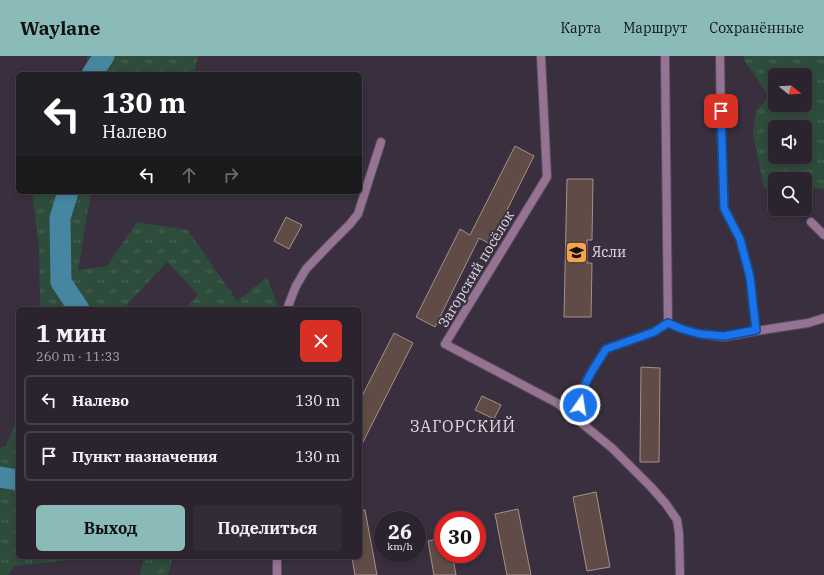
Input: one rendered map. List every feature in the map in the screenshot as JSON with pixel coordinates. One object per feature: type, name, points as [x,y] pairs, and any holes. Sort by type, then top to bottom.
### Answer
[{"type":"street","name":"Загорский посёлок","points":[[541,56],[547,177],[446,344],[556,403],[612,448],[651,487],[666,504],[677,520],[679,533],[680,575]]},
{"type":"street","points":[[665,56],[668,323]]},
{"type":"street","points":[[720,56],[724,208],[740,239],[750,277],[756,330]]},
{"type":"street","points":[[289,307],[296,286],[306,269],[358,214],[381,142]]},
{"type":"street","points":[[811,222],[824,235]]},
{"type":"street","points":[[668,323],[700,334],[724,336],[808,323],[824,318]]},
{"type":"street","points":[[586,426],[580,405],[581,394],[585,383],[606,349],[654,332],[668,323]]},
{"type":"street","points":[[277,559],[277,575]]},
{"type":"green space","points":[[87,56],[198,56],[194,72],[83,72],[87,64]]},
{"type":"green space","points":[[744,56],[824,56],[824,189],[812,188],[812,172],[768,172],[768,188],[764,188],[753,133],[756,111],[768,98],[768,112],[812,112],[812,68],[768,68],[768,96],[744,60]]},
{"type":"green space","points":[[32,194],[91,194],[78,270],[107,266],[137,222],[188,230],[237,301],[267,277],[278,307],[187,307],[198,294],[167,262],[125,307],[40,307],[39,247]]},
{"type":"green space","points":[[16,421],[16,559],[72,559],[14,566],[8,575],[0,575],[0,448],[6,446]]},
{"type":"green space","points":[[144,559],[172,559],[168,575],[140,575]]},
{"type":"building","points":[[515,146],[534,156],[490,244],[479,238],[435,327],[416,317],[460,229],[470,235]]},
{"type":"building","name":"Ясли","points":[[567,179],[593,179],[592,240],[587,240],[587,263],[592,263],[591,317],[564,317]]},
{"type":"building","points":[[286,217],[302,225],[289,249],[274,241]]},
{"type":"building","points":[[394,333],[413,343],[362,444],[362,396]]},
{"type":"building","points":[[641,367],[660,368],[659,462],[640,462]]},
{"type":"building","points":[[482,396],[501,405],[494,419],[475,410]]},
{"type":"building","points":[[596,492],[610,567],[587,571],[573,497]]},
{"type":"building","points":[[518,509],[531,575],[507,575],[495,514]]},
{"type":"building","points":[[362,510],[365,510],[377,575],[355,575],[352,559],[362,559]]},
{"type":"building","points":[[434,540],[434,563],[454,563],[456,575],[434,575],[428,541]]},
{"type":"waterway","points":[[93,72],[104,56]]},
{"type":"waterway","points":[[67,194],[60,218],[61,282],[78,307]]},
{"type":"waterway","points":[[0,477],[16,480]]},
{"type":"place","name":"Ясли","points":[[576,252]]},
{"type":"district","name":"ЗАГОРСКИЙ","points":[[463,426]]},
{"type":"route","points":[[580,405],[581,394],[585,383],[606,349],[654,332],[668,323],[700,334],[724,336],[756,330],[750,277],[740,239],[724,208],[721,111]]}]
